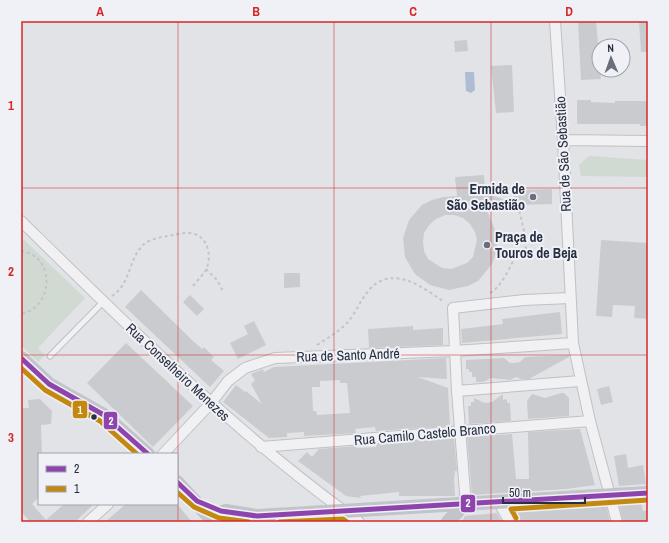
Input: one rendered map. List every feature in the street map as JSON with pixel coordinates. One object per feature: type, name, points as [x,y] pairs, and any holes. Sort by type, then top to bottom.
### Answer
[{"type":"main road","points":[[21,358],[49,384],[104,415],[147,453]]},
{"type":"main road","points":[[178,483],[197,501],[223,518],[251,519],[648,493]]},
{"type":"main road","points":[[448,522],[465,505]]},
{"type":"street","name":"Rua de São Sebastião","points":[[555,21],[563,140],[573,343],[580,381],[617,522]]},
{"type":"street","points":[[563,140],[648,141]]},
{"type":"street","name":"Rua Conselheiro Menezes","points":[[21,221],[103,302],[211,403],[261,447],[359,522]]},
{"type":"street","points":[[465,505],[461,431],[454,351],[453,308],[524,300],[570,298]]},
{"type":"street","name":"Rua de Santo André","points":[[164,453],[211,403],[228,380],[245,368],[274,358],[454,351],[573,343]]},
{"type":"street","points":[[457,391],[580,381]]},
{"type":"street","name":"Rua Camilo Castelo Branco","points":[[261,447],[590,421]]},
{"type":"street","points":[[499,502],[510,522]]},
{"type":"street","points":[[88,522],[107,505]]},
{"type":"lane","points":[[50,356],[103,302]]},
{"type":"path","points":[[518,205],[525,235],[526,254]]},
{"type":"path","points":[[103,302],[120,291],[126,282],[132,263],[144,244],[163,237],[190,233],[203,238],[208,246],[206,269],[192,287]]},
{"type":"path","points":[[21,251],[33,256],[41,263],[46,272],[48,282],[46,292],[41,302],[33,309],[21,314]]},
{"type":"path","points":[[489,294],[495,290],[504,278],[515,258],[526,254],[568,255]]},
{"type":"path","points":[[206,269],[217,280],[223,291]]},
{"type":"path","points":[[316,346],[348,321],[374,286],[385,280],[397,278],[412,282],[424,288],[453,308]]},
{"type":"shaded area","points":[[589,156],[648,160],[648,177],[581,176],[579,165]]},
{"type":"shaded area","points":[[21,237],[85,298],[38,348],[45,355],[38,362],[21,345]]},
{"type":"water","points":[[465,72],[474,72],[475,90],[471,93],[466,91]]},
{"type":"building","points":[[578,21],[596,21],[597,38],[591,38],[591,78],[601,79],[581,80]]},
{"type":"building","points":[[639,21],[648,21],[648,52],[641,52]]},
{"type":"building","points":[[467,40],[468,51],[455,52],[454,41]]},
{"type":"building","points":[[512,65],[514,112],[496,113],[491,66]]},
{"type":"building","points":[[577,100],[615,103],[615,101],[648,101],[648,126],[640,126],[640,124],[577,124]]},
{"type":"building","name":"Praça de Touros de Beja","points":[[484,175],[485,193],[505,200],[501,209],[484,203],[495,230],[497,242],[496,253],[492,264],[478,281],[468,286],[449,290],[430,285],[415,274],[405,257],[403,238],[409,220],[422,205],[443,197],[457,196],[455,177]],"holes":[[[445,215],[454,215],[463,218],[470,224],[475,232],[477,240],[473,257],[467,263],[451,269],[442,268],[428,259],[424,251],[424,233],[429,225],[436,219]]]},
{"type":"building","name":"Ermida de São Sebastião","points":[[552,189],[552,204],[514,205],[514,190]]},
{"type":"building","points":[[601,240],[648,243],[648,319],[634,318],[635,306],[613,305],[612,317],[596,316]]},
{"type":"building","points":[[284,273],[300,273],[300,287],[284,288]]},
{"type":"building","points":[[141,290],[193,341],[202,349],[204,347],[214,357],[211,360],[224,371],[210,387],[125,307]]},
{"type":"building","points":[[190,295],[204,309],[197,316],[183,302]]},
{"type":"building","points":[[560,312],[562,334],[462,343],[461,329],[503,324],[502,319]]},
{"type":"building","points":[[254,321],[266,345],[238,359],[230,343],[248,334],[244,326]]},
{"type":"building","points":[[413,326],[413,330],[443,328],[443,345],[369,348],[368,329]]},
{"type":"building","points":[[126,343],[193,406],[153,447],[87,383]]},
{"type":"building","points":[[569,355],[569,357],[529,379],[521,379],[516,377],[510,380],[491,378],[483,382],[476,382],[476,377],[472,377],[472,372],[469,372],[469,369],[466,369],[466,360],[504,358],[510,363],[515,363],[520,362],[525,357]]},
{"type":"building","points":[[446,358],[447,379],[418,377],[448,388],[450,426],[376,431],[375,427],[355,429],[356,433],[304,436],[304,432],[287,433],[287,437],[269,438],[223,402],[236,385],[262,404],[251,384],[255,380],[251,374],[263,369],[264,372],[274,367]],"holes":[[[340,380],[340,383],[347,383],[350,413],[317,415],[316,411],[313,411],[312,387],[320,387],[320,381]]]},
{"type":"building","points":[[609,386],[613,402],[601,405],[597,389]]},
{"type":"building","points":[[564,393],[569,398],[569,416],[528,419],[527,401],[532,394],[545,398]]},
{"type":"building","points":[[503,394],[503,400],[507,399],[507,403],[510,403],[511,421],[469,424],[468,406],[471,406],[471,402],[474,402],[474,398],[485,403],[492,402]]},
{"type":"building","points":[[40,399],[52,411],[51,424],[41,425],[42,453],[38,453],[38,498],[32,504],[46,520],[63,505],[93,505],[75,522],[30,522],[21,511],[21,408],[29,408],[28,400]]},
{"type":"building","points":[[580,429],[595,485],[566,489],[472,495],[467,437],[512,434],[516,479],[529,479],[528,432]]},
{"type":"building","points":[[454,438],[457,471],[455,471],[454,479],[455,496],[399,496],[399,492],[360,496],[361,498],[346,496],[298,461],[307,452],[312,457],[319,449],[357,446],[357,448],[376,447],[376,444]]},
{"type":"building","points":[[626,454],[628,468],[643,465],[646,484],[619,486],[614,456]]},
{"type":"building","points":[[641,502],[643,511],[648,510],[648,522],[623,522],[619,504]]},
{"type":"building","points":[[125,505],[178,505],[192,522],[105,522]]},
{"type":"building","points":[[606,505],[610,522],[516,522],[512,512]]},
{"type":"building","points":[[497,513],[502,522],[462,522],[465,516]]},
{"type":"transit line","name":"2","points":[[21,358],[49,384],[104,415],[147,453]]},
{"type":"transit line","name":"1","points":[[21,368],[45,390],[100,421],[136,453]]},
{"type":"transit line","name":"2","points":[[178,483],[197,501],[221,511],[257,516],[648,493]]},
{"type":"transit line","name":"1","points":[[178,493],[194,507],[219,518],[249,522]]},
{"type":"transit line","name":"1","points":[[516,518],[511,509],[648,500]]},
{"type":"transit line","name":"1","points":[[279,522],[343,519],[347,522]]},
{"type":"place","name":"Ermida de São Sebastião","points":[[533,197]]},
{"type":"place","name":"Praça de Touros de Beja","points":[[487,245]]}]
